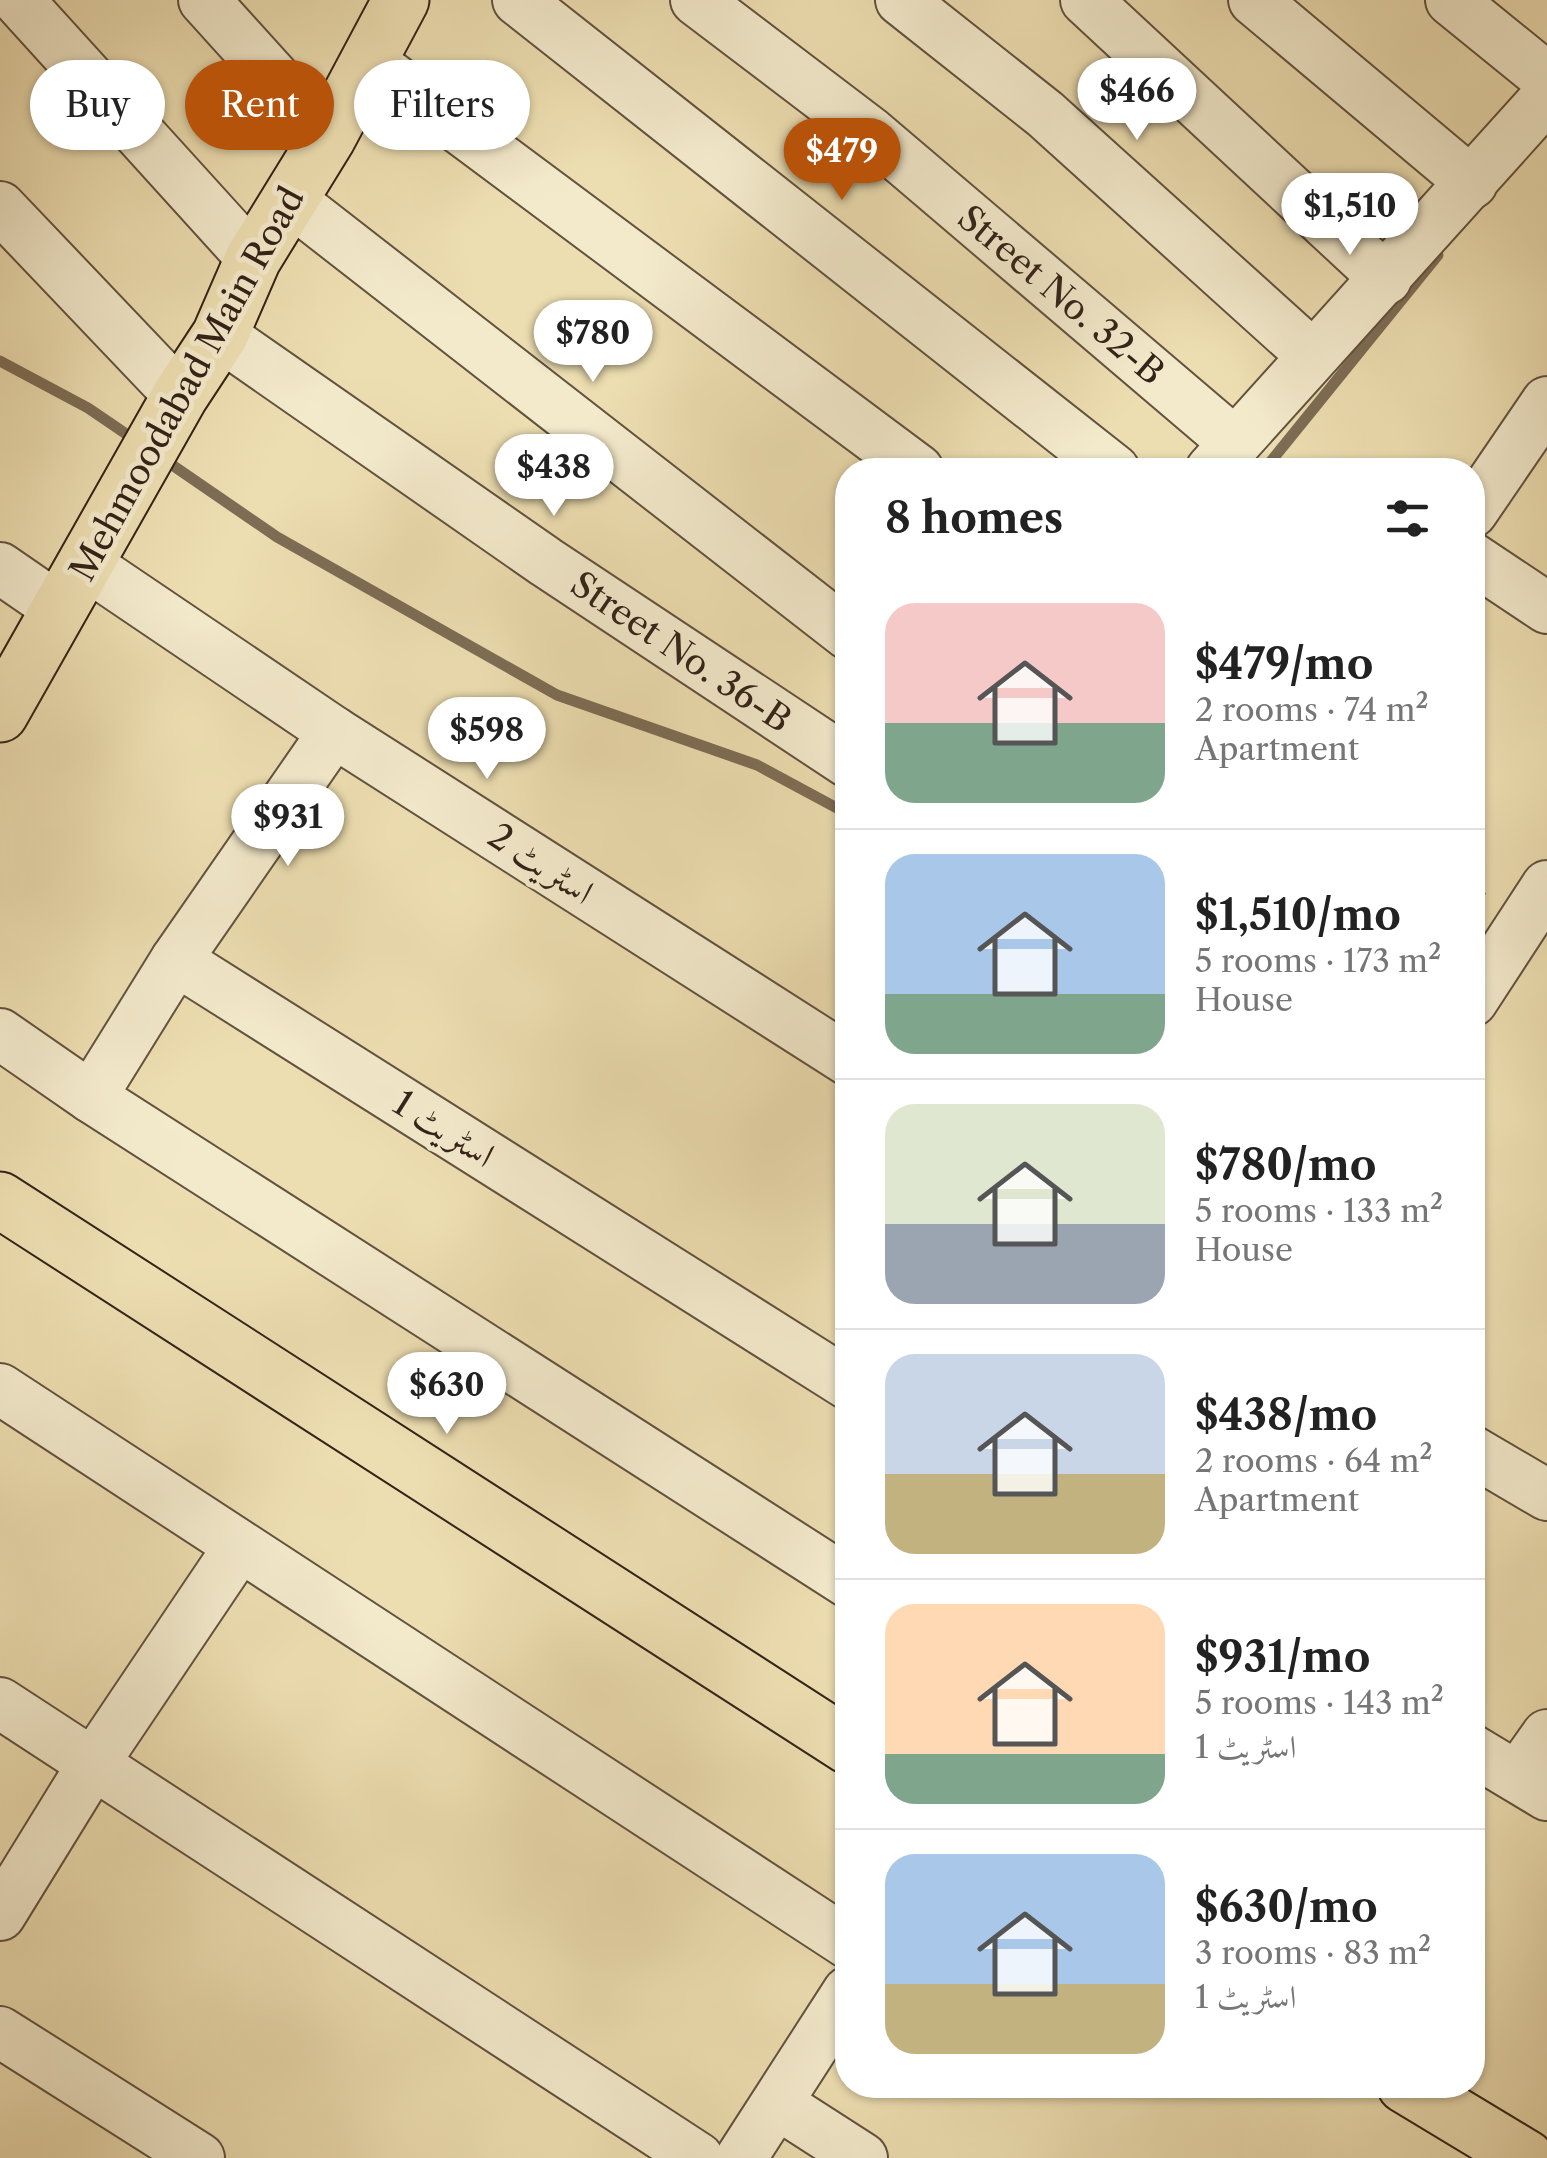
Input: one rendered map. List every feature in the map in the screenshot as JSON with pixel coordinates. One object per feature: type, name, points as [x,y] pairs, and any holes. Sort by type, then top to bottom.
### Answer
[{"type":"main road","name":"Mehmoodabad Main Road","points":[[370,60],[401,0]]},
{"type":"main road","name":"Mehmoodabad Main Road","points":[[334,125],[354,88]]},
{"type":"main road","name":"Mehmoodabad Main Road","points":[[0,714],[220,335],[253,259],[320,150]]},
{"type":"main road","points":[[0,1200],[835,1738]]},
{"type":"main road","points":[[1427,2098],[1526,2158]]},
{"type":"street","points":[[18,0],[253,259]]},
{"type":"street","points":[[204,0],[259,60]]},
{"type":"street","points":[[518,0],[1099,458]]},
{"type":"street","name":"Street No. 32-B","points":[[696,0],[871,133],[1223,457]]},
{"type":"street","points":[[901,0],[1045,114],[1313,356]]},
{"type":"street","points":[[1086,0],[1386,278]]},
{"type":"street","points":[[1254,0],[1472,182]]},
{"type":"street","points":[[1451,0],[1547,78]]},
{"type":"street","points":[[1223,457],[1547,97]]},
{"type":"street","points":[[488,150],[902,458]]},
{"type":"street","points":[[290,199],[835,624]]},
{"type":"street","points":[[0,207],[176,405]]},
{"type":"street","name":"Street No. 36-B","points":[[220,335],[546,562],[835,753]]},
{"type":"street","points":[[1485,493],[1547,402]]},
{"type":"street","points":[[1485,567],[1547,608]]},
{"type":"street","name":"اسٹریٹ 2","points":[[0,568],[84,570],[835,1052]]},
{"type":"street","points":[[91,1097],[176,960],[334,732]]},
{"type":"street","points":[[1485,981],[1547,886]]},
{"type":"street","name":"اسٹریٹ 1","points":[[176,960],[835,1376]]},
{"type":"street","points":[[0,1034],[91,1097],[835,1574]]},
{"type":"street","points":[[0,1389],[835,1935]]},
{"type":"street","points":[[1485,1458],[1547,1495]]},
{"type":"street","points":[[0,1915],[92,1764],[239,1547]]},
{"type":"street","points":[[0,1703],[698,2158]]},
{"type":"street","points":[[1485,1757],[1533,1785],[1547,1736]]},
{"type":"street","points":[[742,2158],[835,2013]]},
{"type":"street","points":[[0,2032],[198,2158]]},
{"type":"street","points":[[778,2104],[862,2158]]},
{"type":"waterway","points":[[1274,458],[1438,255]]},
{"type":"waterway","points":[[0,361],[88,408],[138,442]]},
{"type":"waterway","points":[[162,458],[277,537],[557,695],[757,765],[835,807]]}]
